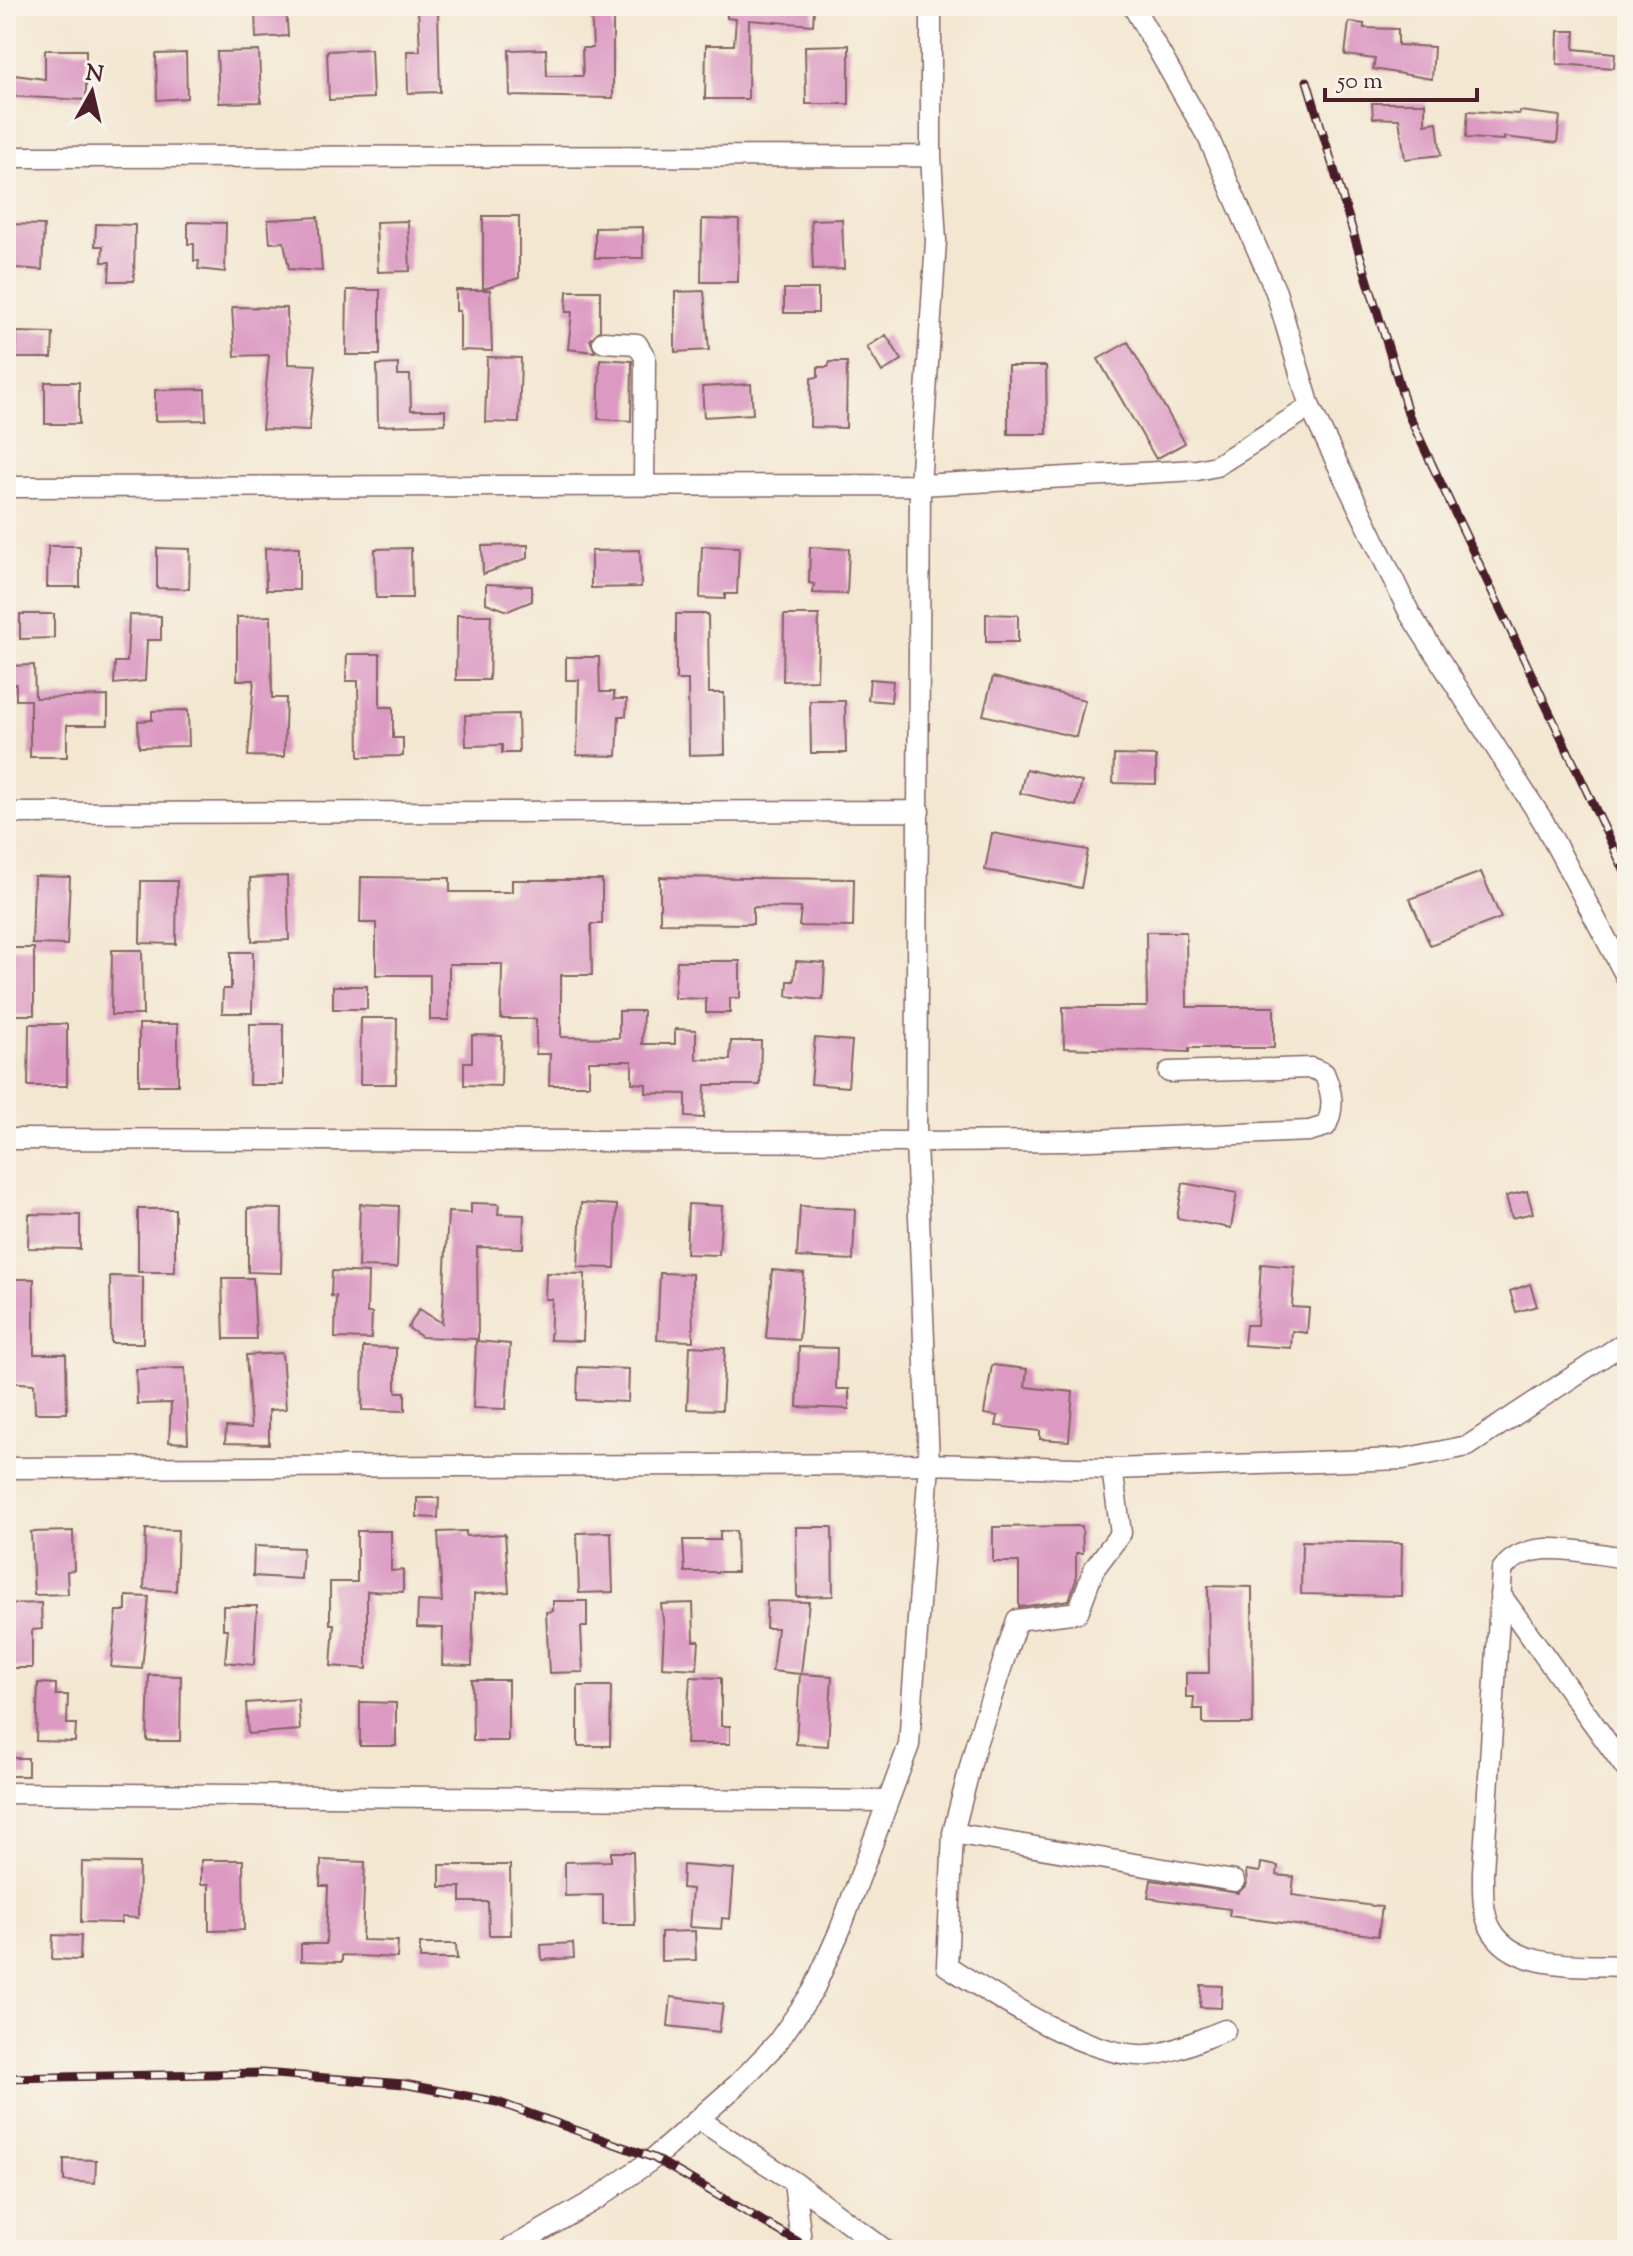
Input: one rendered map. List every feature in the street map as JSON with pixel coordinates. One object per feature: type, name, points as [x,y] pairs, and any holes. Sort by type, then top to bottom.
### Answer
[{"type":"street","points":[[508,2250],[598,2198],[700,2120],[777,2043],[813,1991],[858,1887],[909,1745],[929,1464],[916,1142],[920,485],[936,241],[931,156],[931,6]]},
{"type":"street","points":[[1133,6],[1209,139],[1276,292],[1310,407],[1410,614],[1543,821],[1627,978]]},
{"type":"street","points":[[6,157],[931,156]]},
{"type":"street","points":[[603,342],[637,344],[645,357],[644,484]]},
{"type":"street","points":[[6,487],[920,485],[1216,466],[1310,407]]},
{"type":"street","points":[[6,813],[919,811]]},
{"type":"street","points":[[6,1139],[916,1142],[1282,1134],[1326,1126],[1332,1112],[1331,1091],[1324,1073],[1311,1068],[1169,1072]]},
{"type":"street","points":[[6,1468],[929,1464],[1112,1469],[1403,1459],[1468,1446],[1627,1341]]},
{"type":"street","points":[[1112,1469],[1121,1533],[1094,1569],[1078,1612],[1017,1620],[976,1744],[953,1833],[947,1966],[1031,2016],[1111,2051],[1151,2055],[1225,2030]]},
{"type":"street","points":[[1627,1558],[1529,1549],[1511,1557],[1502,1570],[1483,1872],[1484,1905],[1490,1928],[1506,1946],[1552,1963],[1627,1966]]},
{"type":"street","points":[[1500,1594],[1627,1770]]},
{"type":"street","points":[[6,1793],[887,1801]]},
{"type":"street","points":[[953,1833],[1234,1881]]},
{"type":"street","points":[[700,2120],[794,2182],[885,2250]]},
{"type":"street","points":[[794,2182],[802,2250]]},
{"type":"building","points":[[727,6],[814,8],[813,25],[749,20],[748,99],[705,99],[706,45],[734,45],[736,19],[727,18]]},
{"type":"building","points":[[286,8],[288,36],[256,38],[255,10]]},
{"type":"building","points":[[613,9],[613,98],[510,96],[509,50],[546,49],[547,76],[583,76],[582,48],[593,48],[591,10]]},
{"type":"building","points":[[418,10],[438,10],[440,92],[408,93],[407,51],[420,51]]},
{"type":"building","points":[[1349,22],[1364,24],[1364,28],[1398,29],[1398,45],[1434,47],[1432,79],[1373,69],[1375,59],[1345,55]]},
{"type":"building","points":[[1558,31],[1575,31],[1574,49],[1615,53],[1614,68],[1557,64]]},
{"type":"building","points":[[849,45],[849,104],[806,104],[805,46]]},
{"type":"building","points":[[371,49],[373,98],[329,100],[327,51]]},
{"type":"building","points":[[45,50],[86,50],[86,100],[6,96],[6,74],[45,79]]},
{"type":"building","points":[[259,51],[261,102],[219,103],[217,52]]},
{"type":"building","points":[[186,53],[187,98],[157,100],[156,54]]},
{"type":"building","points":[[1372,103],[1425,103],[1425,124],[1437,122],[1441,155],[1405,159],[1399,119],[1373,118]]},
{"type":"building","points":[[1468,111],[1519,114],[1520,111],[1560,116],[1557,143],[1504,137],[1504,140],[1466,138]]},
{"type":"building","points":[[483,216],[519,216],[519,278],[483,289]]},
{"type":"building","points":[[318,217],[322,271],[289,269],[284,242],[270,243],[268,220]]},
{"type":"building","points":[[702,219],[739,220],[738,282],[701,282]]},
{"type":"building","points":[[842,219],[844,269],[813,270],[811,220]]},
{"type":"building","points":[[408,221],[410,271],[378,272],[376,222]]},
{"type":"building","points":[[188,222],[226,223],[225,272],[198,269],[199,261],[194,261],[194,244],[188,244]]},
{"type":"building","points":[[6,224],[44,225],[42,270],[16,268],[13,244],[6,244]]},
{"type":"building","points":[[96,224],[135,225],[134,281],[109,281],[110,262],[102,262],[103,246],[95,246]]},
{"type":"building","points":[[643,227],[643,258],[595,258],[595,228]]},
{"type":"building","points":[[784,289],[818,289],[818,313],[784,313]]},
{"type":"building","points":[[347,290],[380,290],[380,355],[346,355]]},
{"type":"building","points":[[456,290],[490,290],[492,351],[460,350],[460,311],[456,311]]},
{"type":"building","points":[[567,291],[600,291],[600,330],[590,340],[595,352],[568,349],[572,312],[566,312]]},
{"type":"building","points":[[704,291],[709,350],[675,352],[675,292]]},
{"type":"building","points":[[232,307],[287,308],[288,364],[316,365],[309,431],[262,429],[269,355],[235,356]]},
{"type":"building","points":[[17,332],[53,333],[52,358],[16,358]]},
{"type":"building","points":[[886,335],[902,360],[882,372],[867,347]]},
{"type":"building","points":[[1128,342],[1185,443],[1156,459],[1098,359]]},
{"type":"building","points":[[487,357],[521,358],[519,423],[485,422]]},
{"type":"building","points":[[600,359],[632,361],[631,421],[598,419]]},
{"type":"building","points":[[830,362],[847,362],[846,428],[810,427],[811,378],[818,377],[818,367],[828,367]]},
{"type":"building","points":[[398,364],[398,375],[410,375],[411,410],[445,410],[445,424],[378,426],[377,365]]},
{"type":"building","points":[[1008,366],[1046,366],[1047,434],[1008,434]]},
{"type":"building","points":[[45,382],[79,382],[79,424],[45,424]]},
{"type":"building","points":[[751,384],[753,414],[704,417],[702,387]]},
{"type":"building","points":[[205,389],[206,420],[155,421],[155,390]]},
{"type":"building","points":[[528,545],[528,558],[483,574],[482,546]]},
{"type":"building","points":[[48,546],[80,546],[80,587],[47,587]]},
{"type":"building","points":[[702,546],[739,547],[737,594],[725,594],[725,599],[700,598]]},
{"type":"building","points":[[299,547],[299,590],[266,590],[265,548]]},
{"type":"building","points":[[810,547],[849,549],[847,594],[813,593],[814,584],[809,583]]},
{"type":"building","points":[[157,548],[190,549],[189,589],[157,588]]},
{"type":"building","points":[[411,548],[412,598],[376,598],[375,549]]},
{"type":"building","points":[[640,550],[641,587],[591,588],[591,551]]},
{"type":"building","points":[[486,584],[532,586],[532,601],[508,611],[486,603]]},
{"type":"building","points":[[20,614],[54,614],[54,638],[20,639]]},
{"type":"building","points":[[676,614],[708,614],[709,693],[724,693],[725,754],[689,755],[688,680],[676,680]]},
{"type":"building","points":[[986,614],[1018,615],[1018,642],[986,642]]},
{"type":"building","points":[[129,615],[161,616],[161,640],[147,640],[145,681],[114,684],[115,662],[127,662]]},
{"type":"building","points":[[457,615],[491,615],[489,680],[456,680]]},
{"type":"building","points":[[784,615],[819,615],[817,680],[783,681]]},
{"type":"building","points":[[271,616],[272,698],[286,698],[284,757],[248,756],[254,680],[237,680],[237,617]]},
{"type":"building","points":[[347,654],[380,654],[380,707],[393,707],[393,738],[403,738],[403,756],[359,757],[358,681],[346,681]]},
{"type":"building","points":[[566,657],[599,657],[600,692],[614,692],[614,699],[627,699],[626,716],[619,716],[617,756],[577,755],[579,680],[566,680]]},
{"type":"building","points":[[34,665],[35,698],[108,696],[108,725],[67,725],[67,757],[30,757],[30,700],[16,700],[16,684],[6,684],[6,666]]},
{"type":"building","points":[[993,677],[1085,700],[1076,737],[983,715]]},
{"type":"building","points":[[870,679],[893,681],[891,702],[868,700]]},
{"type":"building","points":[[810,701],[845,701],[846,753],[811,753]]},
{"type":"building","points":[[188,710],[189,746],[139,747],[138,721],[152,720],[152,711]]},
{"type":"building","points":[[518,714],[519,753],[502,753],[502,745],[466,746],[465,715]]},
{"type":"building","points":[[1114,755],[1156,756],[1156,784],[1113,783]]},
{"type":"building","points":[[1026,769],[1082,782],[1076,806],[1020,793]]},
{"type":"building","points":[[992,833],[1088,850],[1081,888],[985,870]]},
{"type":"building","points":[[1481,872],[1501,918],[1430,945],[1410,899]]},
{"type":"building","points":[[34,876],[70,877],[67,945],[32,944]]},
{"type":"building","points":[[287,876],[289,940],[252,941],[250,878]]},
{"type":"building","points":[[361,877],[450,878],[450,892],[512,892],[512,880],[602,880],[602,924],[591,924],[592,975],[561,975],[561,1037],[619,1038],[619,1011],[643,1011],[642,1044],[675,1044],[675,1029],[696,1030],[696,1059],[730,1060],[731,1041],[761,1041],[760,1085],[705,1085],[704,1118],[686,1117],[686,1094],[646,1093],[646,1084],[632,1083],[632,1061],[589,1061],[589,1085],[549,1085],[550,1054],[536,1054],[536,1019],[501,1019],[502,964],[449,964],[449,1020],[430,1020],[430,975],[376,975],[376,923],[360,923]]},
{"type":"building","points":[[660,877],[854,879],[853,927],[799,926],[801,908],[753,907],[753,924],[660,923]]},
{"type":"building","points":[[141,881],[177,881],[176,944],[140,943]]},
{"type":"building","points":[[1146,932],[1186,932],[1187,1007],[1274,1007],[1274,1048],[1189,1048],[1189,1052],[1064,1048],[1063,1007],[1147,1007]]},
{"type":"building","points":[[6,948],[34,948],[34,1015],[6,1015]]},
{"type":"building","points":[[112,950],[142,950],[143,1015],[111,1015]]},
{"type":"building","points":[[231,952],[253,952],[252,1013],[222,1013],[223,989],[231,989]]},
{"type":"building","points":[[677,961],[740,961],[740,998],[730,998],[730,1013],[706,1013],[706,999],[674,998]]},
{"type":"building","points":[[796,961],[825,963],[823,1000],[787,996],[788,981],[794,981]]},
{"type":"building","points":[[333,986],[367,986],[367,1009],[333,1009]]},
{"type":"building","points":[[361,1018],[397,1018],[396,1084],[360,1084]]},
{"type":"building","points":[[29,1024],[67,1024],[67,1086],[28,1086]]},
{"type":"building","points":[[139,1024],[178,1024],[178,1085],[139,1085]]},
{"type":"building","points":[[250,1024],[283,1024],[283,1085],[249,1085]]},
{"type":"building","points":[[472,1035],[502,1036],[501,1086],[464,1085],[464,1062],[472,1062]]},
{"type":"building","points":[[815,1038],[852,1041],[848,1087],[811,1084]]},
{"type":"building","points":[[1183,1183],[1237,1193],[1231,1228],[1177,1218]]},
{"type":"building","points":[[1527,1191],[1533,1213],[1512,1218],[1506,1196]]},
{"type":"building","points":[[471,1203],[499,1204],[498,1214],[524,1215],[523,1248],[477,1247],[478,1339],[422,1337],[408,1328],[419,1309],[442,1323],[448,1212],[471,1213]]},
{"type":"building","points":[[581,1203],[617,1205],[615,1268],[578,1267]]},
{"type":"building","points":[[360,1204],[399,1206],[397,1268],[358,1267]]},
{"type":"building","points":[[688,1204],[722,1206],[719,1255],[686,1254]]},
{"type":"building","points":[[800,1206],[855,1209],[853,1260],[797,1257]]},
{"type":"building","points":[[248,1208],[282,1209],[281,1273],[248,1272]]},
{"type":"building","points":[[138,1209],[175,1209],[175,1272],[138,1272]]},
{"type":"building","points":[[29,1214],[80,1215],[80,1249],[28,1248]]},
{"type":"building","points":[[1261,1264],[1295,1267],[1292,1307],[1309,1308],[1307,1333],[1292,1331],[1291,1348],[1244,1345],[1246,1325],[1257,1325]]},
{"type":"building","points":[[772,1270],[804,1273],[799,1340],[766,1338]]},
{"type":"building","points":[[332,1271],[368,1273],[367,1313],[372,1313],[371,1339],[335,1338],[336,1296],[331,1296]]},
{"type":"building","points":[[546,1273],[585,1274],[583,1341],[550,1340],[552,1299],[545,1299]]},
{"type":"building","points":[[660,1273],[692,1274],[693,1341],[657,1340]]},
{"type":"building","points":[[110,1276],[143,1277],[143,1343],[111,1343]]},
{"type":"building","points":[[222,1278],[253,1278],[256,1339],[224,1339]]},
{"type":"building","points":[[6,1279],[34,1279],[34,1354],[66,1354],[67,1413],[35,1413],[34,1384],[6,1382]]},
{"type":"building","points":[[1530,1284],[1537,1306],[1516,1312],[1510,1291]]},
{"type":"building","points":[[476,1341],[510,1344],[506,1409],[473,1408]]},
{"type":"building","points":[[690,1346],[725,1348],[722,1410],[687,1409]]},
{"type":"building","points":[[363,1347],[396,1348],[396,1392],[405,1392],[405,1411],[362,1410]]},
{"type":"building","points":[[799,1347],[837,1348],[836,1389],[849,1389],[849,1409],[797,1407]]},
{"type":"building","points":[[282,1353],[286,1409],[269,1410],[269,1444],[225,1443],[226,1427],[251,1428],[246,1355]]},
{"type":"building","points":[[992,1365],[1027,1369],[1025,1387],[1073,1392],[1069,1441],[1040,1439],[1040,1431],[996,1426],[998,1416],[984,1414]]},
{"type":"building","points":[[578,1367],[629,1369],[628,1402],[577,1400]]},
{"type":"building","points":[[185,1368],[188,1443],[169,1442],[171,1403],[137,1404],[136,1369]]},
{"type":"building","points":[[417,1498],[439,1498],[438,1518],[417,1517]]},
{"type":"building","points":[[1082,1526],[1083,1553],[1076,1553],[1076,1580],[1069,1600],[1019,1607],[1019,1562],[993,1562],[993,1527]]},
{"type":"building","points":[[796,1527],[832,1527],[833,1596],[797,1597]]},
{"type":"building","points":[[146,1529],[178,1530],[176,1591],[144,1589]]},
{"type":"building","points":[[73,1531],[74,1570],[67,1571],[68,1594],[34,1595],[31,1532]]},
{"type":"building","points":[[357,1531],[391,1531],[391,1571],[403,1570],[403,1592],[367,1591],[367,1669],[331,1666],[334,1624],[330,1624],[330,1582],[357,1582]]},
{"type":"building","points":[[466,1531],[466,1536],[505,1534],[509,1592],[474,1594],[472,1666],[442,1665],[443,1628],[417,1627],[418,1601],[442,1602],[438,1532]]},
{"type":"building","points":[[720,1531],[736,1531],[737,1572],[685,1572],[683,1540],[720,1540]]},
{"type":"building","points":[[611,1532],[613,1592],[579,1593],[577,1533]]},
{"type":"building","points":[[1302,1541],[1402,1543],[1401,1596],[1301,1594]]},
{"type":"building","points":[[254,1546],[303,1548],[301,1579],[253,1576]]},
{"type":"building","points":[[1208,1586],[1252,1587],[1253,1724],[1203,1724],[1203,1709],[1193,1709],[1194,1697],[1186,1697],[1186,1673],[1209,1673]]},
{"type":"building","points":[[126,1596],[149,1597],[142,1669],[111,1667],[117,1611],[126,1611]]},
{"type":"building","points":[[553,1601],[587,1601],[587,1627],[581,1627],[583,1672],[549,1673],[546,1612],[553,1611]]},
{"type":"building","points":[[767,1601],[809,1602],[801,1674],[832,1676],[828,1746],[796,1744],[800,1674],[772,1671],[777,1628],[766,1628]]},
{"type":"building","points":[[41,1603],[42,1629],[32,1630],[32,1668],[6,1668],[7,1604]]},
{"type":"building","points":[[693,1603],[694,1641],[699,1641],[697,1669],[662,1667],[664,1628],[661,1604]]},
{"type":"building","points":[[223,1606],[257,1606],[254,1665],[225,1662],[228,1629],[223,1629]]},
{"type":"building","points":[[149,1675],[181,1676],[180,1741],[147,1741]]},
{"type":"building","points":[[690,1677],[721,1678],[721,1726],[730,1726],[730,1744],[686,1744]]},
{"type":"building","points":[[472,1680],[508,1680],[508,1741],[473,1741]]},
{"type":"building","points":[[38,1683],[56,1684],[56,1695],[68,1695],[67,1724],[76,1724],[75,1742],[36,1741]]},
{"type":"building","points":[[578,1686],[611,1686],[610,1746],[578,1746]]},
{"type":"building","points":[[298,1699],[300,1730],[248,1734],[246,1703]]},
{"type":"building","points":[[360,1702],[396,1703],[396,1746],[360,1746]]},
{"type":"building","points":[[8,1758],[28,1758],[28,1776],[8,1776]]},
{"type":"building","points":[[611,1852],[633,1852],[635,1925],[603,1925],[603,1895],[565,1896],[565,1862],[611,1861]]},
{"type":"building","points":[[201,1860],[243,1860],[244,1930],[209,1931],[209,1884],[201,1884]]},
{"type":"building","points":[[321,1860],[365,1862],[362,1940],[398,1941],[397,1958],[342,1955],[342,1962],[301,1961],[301,1944],[326,1944],[328,1886],[320,1886]]},
{"type":"building","points":[[82,1862],[139,1863],[138,1918],[121,1917],[121,1923],[81,1922]]},
{"type":"building","points":[[1261,1863],[1278,1866],[1277,1875],[1294,1877],[1292,1895],[1382,1907],[1378,1936],[1229,1916],[1230,1909],[1148,1898],[1151,1880],[1238,1893],[1247,1884],[1246,1870],[1260,1872]]},
{"type":"building","points":[[440,1865],[510,1865],[511,1935],[489,1935],[488,1902],[461,1902],[461,1887],[440,1887]]},
{"type":"building","points":[[683,1865],[734,1869],[730,1919],[722,1918],[721,1929],[689,1927],[692,1889],[682,1888]]},
{"type":"building","points":[[695,1931],[696,1960],[661,1961],[661,1932]]},
{"type":"building","points":[[53,1935],[81,1936],[80,1960],[52,1959]]},
{"type":"building","points":[[573,1943],[574,1958],[542,1960],[541,1945]]},
{"type":"building","points":[[420,1944],[456,1944],[457,1959],[420,1959]]},
{"type":"building","points":[[1201,1985],[1222,1986],[1221,2008],[1200,2007]]},
{"type":"building","points":[[671,1997],[723,2004],[719,2032],[668,2026]]},
{"type":"building","points":[[64,2159],[96,2160],[95,2183],[64,2181]]},
{"type":"railway","points":[[1307,81],[1409,416],[1627,876]]},
{"type":"railway","points":[[6,2078],[262,2073],[404,2084],[497,2102],[654,2158],[812,2250]]}]
